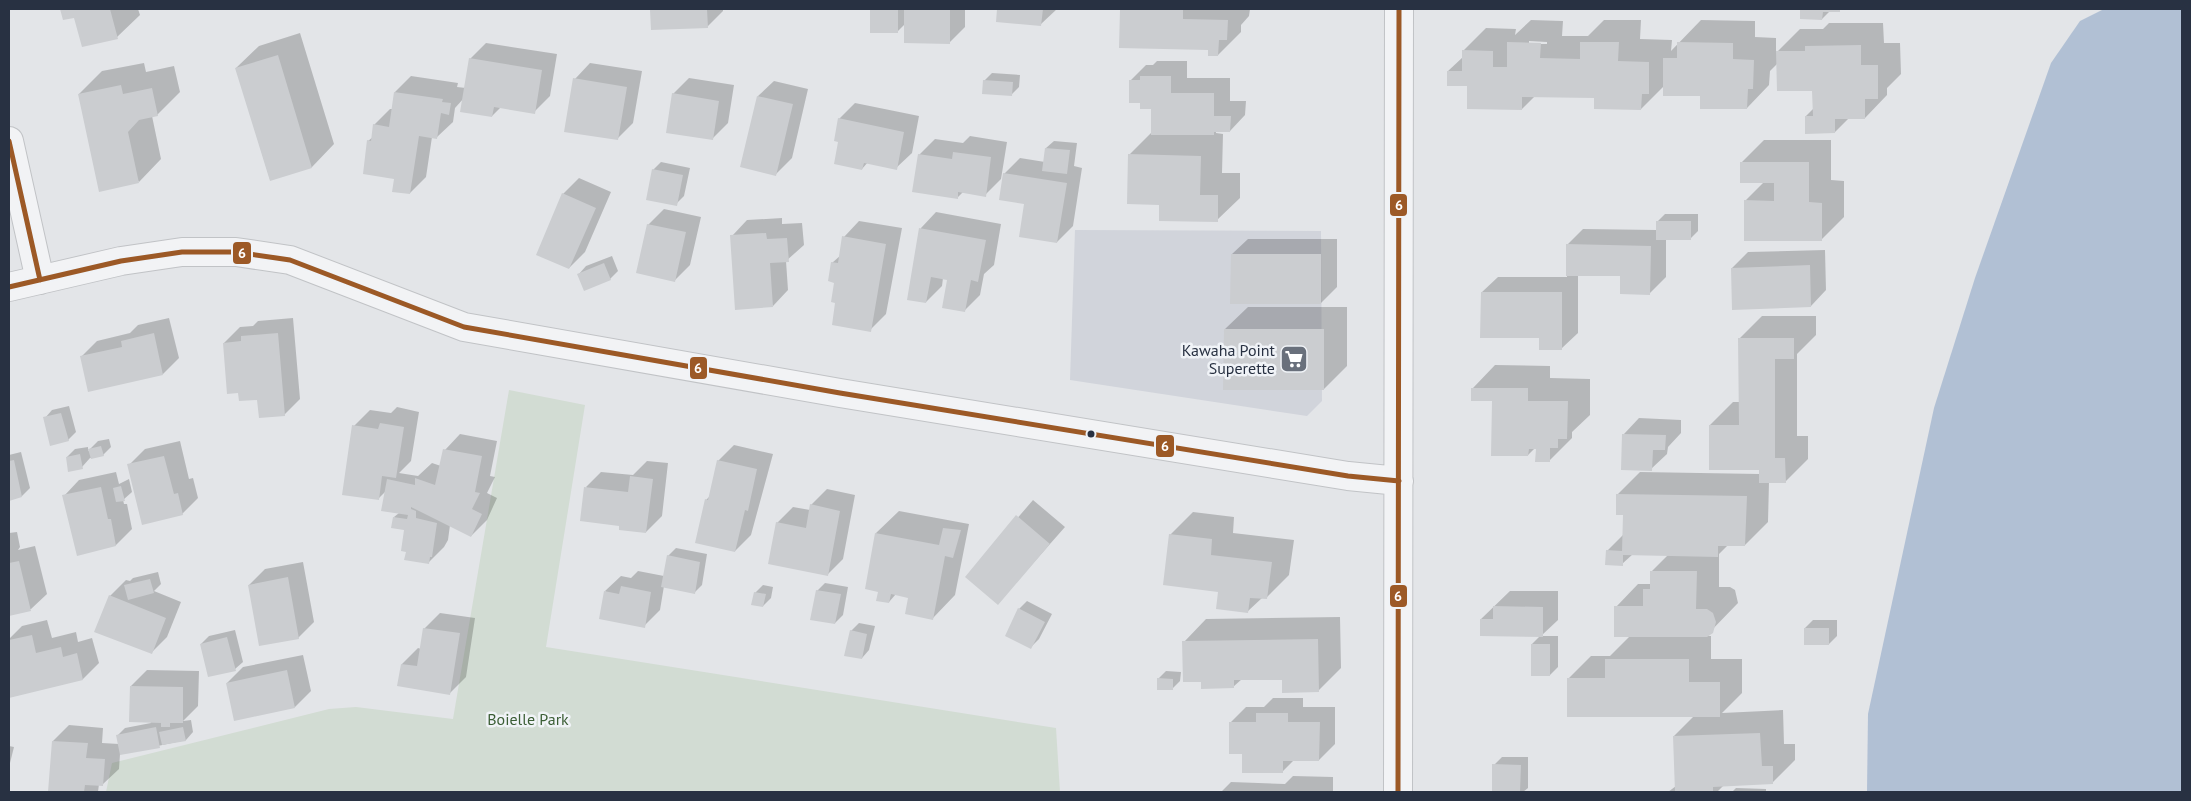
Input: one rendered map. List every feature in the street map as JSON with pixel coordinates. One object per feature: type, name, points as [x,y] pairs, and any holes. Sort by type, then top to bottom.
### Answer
[{"type":"street","points":[[1398,792],[1399,9]]},
{"type":"street","points":[[9,141],[40,280]]},
{"type":"street","points":[[9,287],[121,261],[182,252],[236,252],[290,260],[464,327],[879,399],[1348,476],[1399,481]]},
{"type":"shaded area","points":[[1075,230],[1321,231],[1322,401],[1307,416],[1070,380]]},
{"type":"green space","name":"Boielle Park","points":[[509,390],[585,405],[546,647],[1056,728],[1060,792],[106,792],[112,763],[329,709],[356,707],[453,719]]},
{"type":"water","points":[[2104,9],[2182,9],[2182,792],[1867,792],[1868,714],[1934,408],[1975,278],[2051,63],[2080,21]]},
{"type":"building","points":[[60,9],[110,9],[118,39],[82,47],[74,18],[63,20]]},
{"type":"building","points":[[707,9],[708,28],[651,30],[650,10]]},
{"type":"building","points":[[870,9],[898,9],[898,33],[870,33]]},
{"type":"building","points":[[904,9],[950,9],[950,44],[904,43]]},
{"type":"building","points":[[997,9],[1043,9],[1041,26],[996,22]]},
{"type":"building","points":[[1183,9],[1183,19],[1228,20],[1227,40],[1219,40],[1218,56],[1208,56],[1208,50],[1119,48],[1120,10]]},
{"type":"building","points":[[1800,9],[1840,9],[1840,12],[1823,12],[1822,20],[1800,19]]},
{"type":"building","points":[[1507,42],[1541,43],[1540,58],[1580,59],[1580,42],[1619,42],[1618,61],[1649,62],[1649,94],[1642,94],[1641,110],[1594,109],[1594,98],[1522,97],[1522,110],[1467,109],[1467,86],[1447,86],[1447,71],[1462,71],[1462,50],[1493,51],[1493,67],[1507,67]]},
{"type":"building","points":[[1677,42],[1733,43],[1733,59],[1754,60],[1753,89],[1748,89],[1747,109],[1700,109],[1700,96],[1663,96],[1663,58],[1677,58]]},
{"type":"building","points":[[1861,45],[1861,65],[1878,65],[1878,99],[1865,99],[1865,119],[1835,119],[1835,133],[1805,134],[1805,116],[1813,116],[1812,91],[1777,91],[1776,51],[1805,51],[1805,46]]},
{"type":"building","points":[[278,55],[312,168],[270,181],[235,68]]},
{"type":"building","points":[[469,58],[542,70],[535,114],[494,107],[492,117],[460,112]]},
{"type":"building","points":[[1140,76],[1171,76],[1171,93],[1214,93],[1214,116],[1231,116],[1230,132],[1214,132],[1214,135],[1151,135],[1151,109],[1140,109],[1140,103],[1129,103],[1129,80],[1140,80]]},
{"type":"building","points":[[573,78],[627,87],[618,140],[564,132]]},
{"type":"building","points":[[983,80],[1013,82],[1012,96],[982,94]]},
{"type":"building","points":[[121,85],[123,94],[152,88],[158,116],[139,120],[128,132],[139,183],[99,192],[78,94]]},
{"type":"building","points":[[394,92],[443,99],[442,102],[451,103],[449,115],[441,113],[437,139],[419,136],[410,194],[392,192],[394,179],[363,174],[367,140],[371,141],[373,124],[389,127]]},
{"type":"building","points":[[672,93],[719,101],[713,140],[666,133]]},
{"type":"building","points":[[757,96],[793,104],[776,176],[740,167]]},
{"type":"building","points":[[838,118],[904,132],[897,170],[864,163],[862,170],[834,164],[838,142],[834,141]]},
{"type":"building","points":[[1045,148],[1070,150],[1067,174],[1042,171]]},
{"type":"building","points":[[953,152],[991,157],[986,197],[958,192],[958,199],[912,192],[918,154],[952,159]]},
{"type":"building","points":[[1128,154],[1201,156],[1200,195],[1218,195],[1218,222],[1159,221],[1159,205],[1127,204]]},
{"type":"building","points":[[1740,162],[1809,162],[1809,202],[1822,203],[1822,241],[1744,241],[1744,200],[1774,201],[1774,183],[1740,183]]},
{"type":"building","points":[[652,169],[683,175],[677,206],[646,200]]},
{"type":"building","points":[[1003,173],[1067,183],[1057,243],[1019,237],[1024,204],[999,200]]},
{"type":"building","points":[[562,193],[596,208],[569,269],[536,255]]},
{"type":"building","points":[[1656,221],[1691,221],[1691,240],[1656,240]]},
{"type":"building","points":[[647,224],[686,232],[675,282],[636,273]]},
{"type":"building","points":[[919,228],[986,240],[978,282],[971,280],[965,312],[942,308],[947,280],[931,277],[926,303],[907,300]]},
{"type":"building","points":[[766,233],[767,239],[787,238],[789,262],[770,263],[773,307],[735,310],[730,235]]},
{"type":"building","points":[[842,236],[886,244],[871,332],[832,325],[835,303],[831,302],[834,283],[828,281],[831,262],[838,263]]},
{"type":"building","points":[[1566,244],[1651,246],[1650,295],[1620,294],[1620,276],[1566,276]]},
{"type":"building","points":[[1231,254],[1321,254],[1321,304],[1230,304]]},
{"type":"building","points":[[604,263],[611,280],[584,291],[577,274]]},
{"type":"building","points":[[1810,265],[1811,307],[1732,310],[1731,268]]},
{"type":"building","points":[[1481,292],[1562,292],[1562,350],[1539,350],[1539,338],[1480,338]]},
{"type":"building","points":[[1224,329],[1324,329],[1324,390],[1223,390]]},
{"type":"building","points":[[154,333],[163,375],[88,392],[80,356],[122,347],[121,341]]},
{"type":"building","points":[[278,333],[285,416],[259,418],[257,400],[239,401],[238,393],[227,394],[223,343],[241,341],[241,336]]},
{"type":"building","points":[[1738,338],[1794,338],[1794,359],[1775,359],[1775,458],[1785,458],[1786,483],[1759,483],[1759,470],[1709,470],[1709,425],[1739,425]]},
{"type":"building","points":[[1471,388],[1528,388],[1528,401],[1568,401],[1567,439],[1558,439],[1558,448],[1550,448],[1550,462],[1535,462],[1536,449],[1529,449],[1528,456],[1491,456],[1492,401],[1471,401]]},
{"type":"building","points":[[61,413],[69,441],[50,446],[43,417]]},
{"type":"building","points":[[380,423],[404,427],[396,478],[382,476],[379,500],[342,495],[352,425],[378,429]]},
{"type":"building","points":[[1622,434],[1666,435],[1665,450],[1653,450],[1652,471],[1621,470]]},
{"type":"building","points":[[101,446],[104,456],[91,459],[88,449]]},
{"type":"building","points":[[443,449],[482,456],[475,492],[480,493],[472,509],[482,514],[471,537],[411,507],[411,509],[416,511],[416,518],[437,523],[432,557],[430,557],[429,564],[404,560],[406,552],[401,551],[404,530],[391,528],[393,517],[407,519],[408,515],[381,511],[387,479],[415,485],[415,478],[435,485]]},
{"type":"building","points":[[80,454],[83,469],[68,472],[66,457]]},
{"type":"building","points":[[164,456],[174,494],[178,493],[183,515],[142,525],[127,464]]},
{"type":"building","points":[[14,460],[22,497],[9,501],[9,461]]},
{"type":"building","points":[[717,460],[757,469],[748,511],[745,510],[735,552],[695,543],[705,499],[708,500]]},
{"type":"building","points":[[630,476],[653,479],[646,533],[619,530],[619,526],[580,521],[584,487],[628,492]]},
{"type":"building","points":[[121,486],[125,501],[116,502],[113,488]]},
{"type":"building","points":[[101,487],[108,519],[111,519],[116,546],[77,556],[62,495]]},
{"type":"building","points":[[1616,494],[1747,496],[1745,546],[1718,546],[1718,557],[1623,555],[1623,566],[1605,565],[1606,550],[1622,551],[1623,515],[1616,515]]},
{"type":"building","points":[[810,504],[840,511],[828,576],[768,564],[776,522],[806,528]]},
{"type":"building","points":[[1016,515],[1050,544],[998,605],[965,577]]},
{"type":"building","points":[[943,528],[961,530],[953,558],[945,556],[933,620],[905,614],[908,598],[891,594],[889,603],[876,601],[878,592],[865,589],[875,533],[939,545]]},
{"type":"building","points":[[1169,534],[1212,539],[1211,555],[1272,562],[1267,599],[1250,598],[1248,613],[1216,609],[1218,592],[1163,585]]},
{"type":"building","points":[[667,555],[700,562],[695,594],[661,587]]},
{"type":"building","points":[[19,561],[31,611],[9,616],[9,563]]},
{"type":"building","points":[[1650,571],[1697,571],[1696,609],[1707,609],[1713,613],[1716,622],[1713,633],[1707,637],[1614,637],[1614,606],[1643,606],[1643,589],[1650,589]]},
{"type":"building","points":[[288,577],[299,639],[259,646],[248,585]]},
{"type":"building","points":[[150,579],[154,593],[128,600],[124,585]]},
{"type":"building","points":[[621,586],[651,592],[645,628],[599,619],[604,591],[619,594]]},
{"type":"building","points":[[816,590],[841,594],[835,624],[810,620]]},
{"type":"building","points":[[754,592],[766,594],[763,607],[751,605]]},
{"type":"building","points":[[109,595],[166,618],[152,654],[94,632]]},
{"type":"building","points":[[1493,606],[1543,607],[1543,637],[1480,636],[1480,619],[1493,619]]},
{"type":"building","points":[[1018,608],[1045,622],[1031,649],[1005,636]]},
{"type":"building","points":[[423,628],[460,633],[450,695],[397,686],[401,664],[417,666]]},
{"type":"building","points":[[1804,628],[1829,628],[1829,645],[1804,645]]},
{"type":"building","points":[[850,630],[867,634],[862,659],[844,656]]},
{"type":"building","points":[[32,635],[36,653],[61,647],[63,657],[77,653],[83,680],[9,698],[9,640]]},
{"type":"building","points":[[227,637],[236,671],[208,677],[200,644]]},
{"type":"building","points":[[1318,639],[1319,692],[1282,693],[1282,680],[1234,680],[1234,688],[1201,689],[1201,682],[1183,682],[1182,641]]},
{"type":"building","points":[[1531,644],[1550,644],[1550,676],[1531,676]]},
{"type":"building","points":[[1605,659],[1689,659],[1689,682],[1720,682],[1720,717],[1567,717],[1567,678],[1605,678]]},
{"type":"building","points":[[287,670],[295,708],[234,721],[226,683]]},
{"type":"building","points":[[1157,678],[1173,679],[1173,690],[1157,690]]},
{"type":"building","points":[[130,686],[183,687],[183,723],[170,723],[170,727],[161,727],[161,723],[129,722]]},
{"type":"building","points":[[1256,713],[1288,713],[1288,722],[1320,722],[1319,761],[1283,761],[1283,773],[1242,773],[1242,754],[1229,754],[1229,722],[1256,722]]},
{"type":"building","points":[[156,727],[160,748],[120,755],[116,735]]},
{"type":"building","points":[[183,727],[186,741],[162,745],[159,732]]},
{"type":"building","points":[[1760,733],[1762,766],[1773,766],[1773,784],[1713,787],[1713,792],[1675,792],[1673,736]]},
{"type":"building","points":[[52,741],[88,743],[86,758],[105,759],[103,786],[85,785],[84,792],[48,792]]},
{"type":"building","points":[[1492,764],[1521,765],[1520,792],[1492,792]]},
{"type":"transit line","name":"6","points":[[1398,792],[1399,9]]},
{"type":"transit line","name":"6","points":[[9,141],[40,280]]},
{"type":"transit line","name":"6","points":[[9,287],[121,261],[182,252],[236,252],[290,260],[464,327],[840,393],[1348,476],[1399,481]]},
{"type":"place","name":"Kawaha Point Superette","points":[[1294,359]]}]
